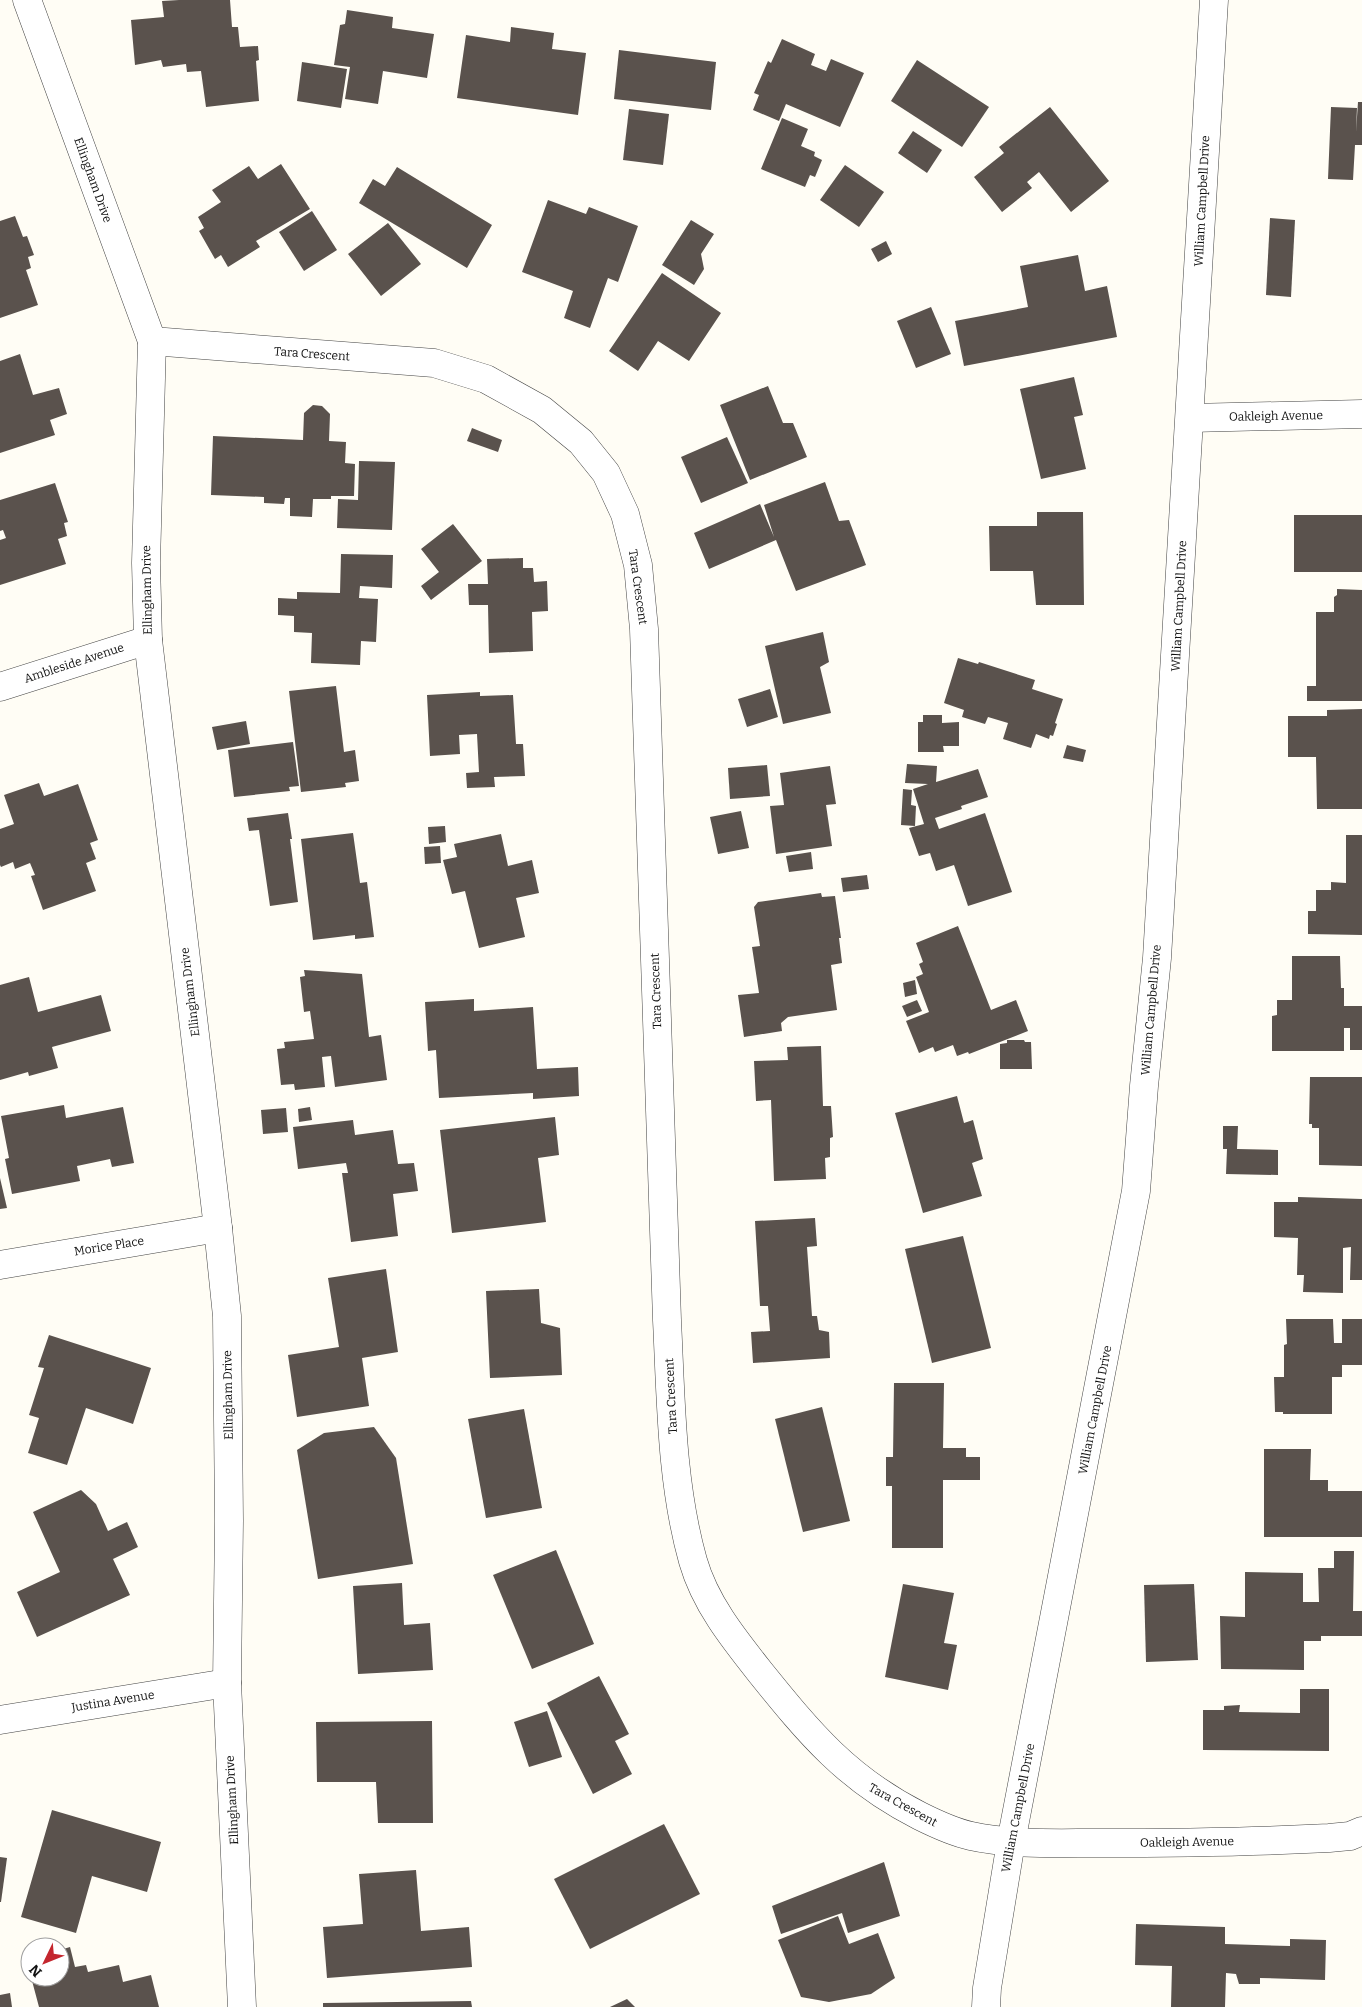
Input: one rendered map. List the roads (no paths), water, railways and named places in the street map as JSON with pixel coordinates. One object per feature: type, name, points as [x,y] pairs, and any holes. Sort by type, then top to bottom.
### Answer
[{"type":"street","name":"Ellingham Drive","points":[[27,0],[152,341],[146,563],[148,640],[218,1228],[226,1316],[229,1412],[227,1683],[242,2007]]},
{"type":"street","name":"William Campbell Drive","points":[[986,2007],[987,1988],[1011,1842],[1136,1191],[1157,958],[1214,0]]},
{"type":"street","name":"Tara Crescent","points":[[152,341],[434,363],[486,379],[542,410],[581,442],[606,473],[625,514],[638,565],[644,629],[667,1320],[673,1435],[683,1514],[693,1562],[719,1618],[784,1702],[828,1752],[861,1781],[897,1804],[940,1826],[970,1836],[1011,1842]]},
{"type":"street","name":"Oakleigh Avenue","points":[[1190,418],[1362,414]]},
{"type":"street","name":"Ambleside Avenue","points":[[0,687],[148,640]]},
{"type":"street","name":"Morice Place","points":[[0,1265],[218,1228]]},
{"type":"street","name":"Justina Avenue","points":[[0,1720],[227,1683]]},
{"type":"street","name":"Oakleigh Avenue","points":[[1011,1842],[1158,1843],[1282,1840],[1336,1838],[1350,1836],[1362,1831]]}]
